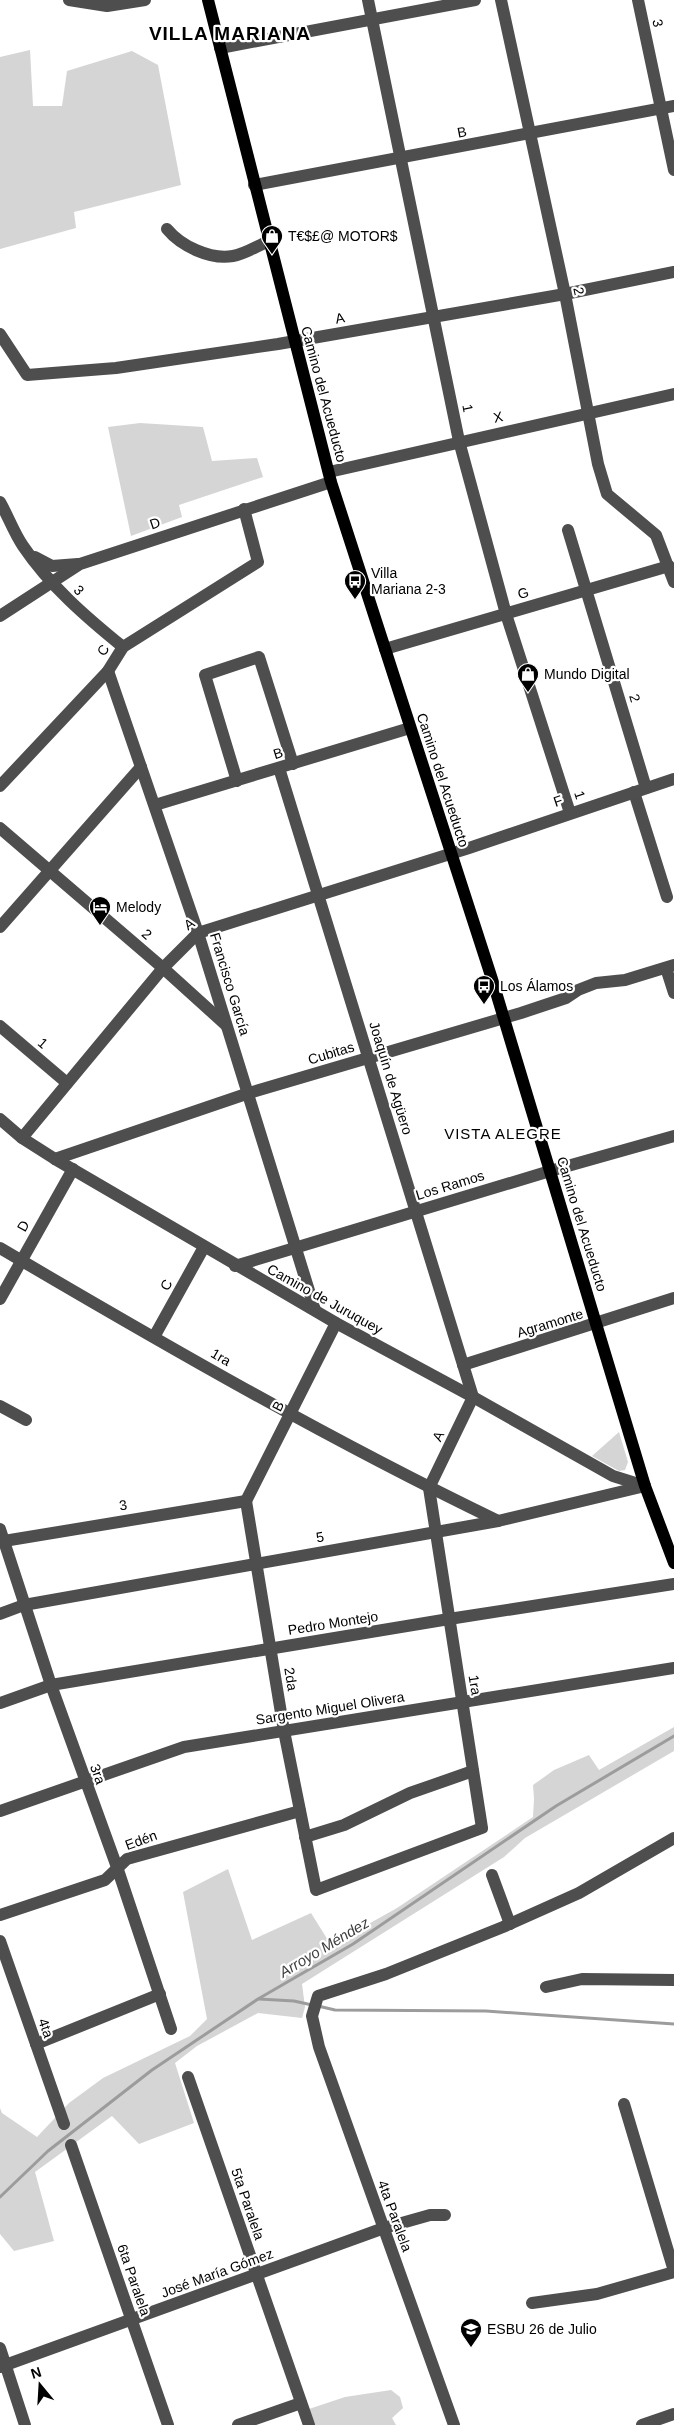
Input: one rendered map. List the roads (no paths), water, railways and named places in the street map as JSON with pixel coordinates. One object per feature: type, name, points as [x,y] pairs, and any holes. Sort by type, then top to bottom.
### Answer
[{"type":"main road","name":"Camino del Acueducto","points":[[208,0],[330,477],[504,1018],[645,1486],[674,1563]]},
{"type":"street","points":[[69,0],[107,6],[145,0]]},
{"type":"street","name":"1","points":[[368,0],[459,441],[506,614],[570,813]]},
{"type":"street","points":[[220,48],[475,0]]},
{"type":"street","name":"2","points":[[501,0],[565,294],[598,464],[607,494],[656,535],[669,566]]},
{"type":"street","name":"3","points":[[638,0],[668,107],[674,170]]},
{"type":"street","name":"B","points":[[254,185],[668,107]]},
{"type":"street","points":[[167,228],[184,244],[218,257],[234,256],[269,241]]},
{"type":"street","name":"A","points":[[0,334],[27,375],[116,368],[294,341],[434,315],[565,294],[674,272]]},
{"type":"street","name":"X","points":[[330,477],[459,441],[674,394]]},
{"type":"street","name":"D","points":[[0,616],[80,564],[244,509],[330,477]]},
{"type":"street","name":"3","points":[[1,507],[22,545],[51,582],[79,612],[122,647]]},
{"type":"street","name":"C","points":[[0,786],[108,671],[122,647],[258,562],[244,509]]},
{"type":"street","name":"2","points":[[568,530],[646,788]]},
{"type":"street","name":"3","points":[[22,545],[38,560],[52,566],[80,564]]},
{"type":"street","points":[[669,566],[674,582]]},
{"type":"street","name":"G","points":[[385,649],[669,566]]},
{"type":"street","points":[[237,781],[205,675],[259,657],[293,764]]},
{"type":"street","name":"Francisco García","points":[[108,671],[198,933],[315,1310]]},
{"type":"street","name":"B","points":[[155,805],[410,728]]},
{"type":"street","points":[[0,927],[141,766]]},
{"type":"street","name":"Joaquín de Agüero","points":[[278,768],[473,1397]]},
{"type":"street","name":"F","points":[[451,853],[674,779]]},
{"type":"street","points":[[634,792],[666,897]]},
{"type":"street","name":"2","points":[[0,828],[163,968],[227,1027]]},
{"type":"street","name":"A","points":[[22,1138],[163,968],[198,933],[451,853]]},
{"type":"street","points":[[670,967],[674,993]]},
{"type":"street","name":"Cubitas","points":[[55,1159],[249,1093],[566,998],[596,983],[625,980],[670,967]]},
{"type":"street","name":"1","points":[[0,1026],[67,1083]]},
{"type":"street","name":"Camino de Juruquey","points":[[0,1119],[22,1138],[55,1159],[336,1323],[613,1476],[645,1486]]},
{"type":"street","name":"Los Ramos","points":[[236,1266],[550,1171],[674,1136]]},
{"type":"street","name":"D","points":[[0,1299],[73,1169]]},
{"type":"street","name":"C","points":[[154,1337],[204,1247]]},
{"type":"street","name":"1ra","points":[[0,1248],[291,1415],[429,1488],[498,1521]]},
{"type":"street","name":"Agramonte","points":[[463,1366],[674,1298]]},
{"type":"street","name":"B","points":[[246,1501],[336,1323]]},
{"type":"street","name":"A","points":[[429,1488],[473,1397]]},
{"type":"street","points":[[0,1406],[26,1420]]},
{"type":"street","name":"5","points":[[0,1614],[24,1605],[498,1521],[645,1486]]},
{"type":"street","name":"1ra","points":[[316,1890],[482,1828],[429,1488]]},
{"type":"street","name":"3","points":[[2,1535],[246,1501]]},
{"type":"street","name":"2da","points":[[246,1501],[255,1564],[272,1648],[284,1731],[316,1890]]},
{"type":"street","name":"3ra","points":[[2,1535],[51,1685],[118,1870],[171,2029]]},
{"type":"street","name":"Pedro Montejo","points":[[0,1703],[51,1685],[674,1584]]},
{"type":"street","name":"Sargento Miguel Olivera","points":[[0,1811],[184,1747],[674,1668]]},
{"type":"street","points":[[306,1837],[344,1825],[410,1793],[473,1771]]},
{"type":"street","name":"Edén","points":[[0,1915],[105,1880],[118,1870],[127,1859],[300,1811]]},
{"type":"street","points":[[492,1875],[510,1924],[579,1893],[674,1838]]},
{"type":"street","name":"4ta Paralela","points":[[454,2425],[319,2047],[312,2016],[318,1996],[386,1974],[510,1924]]},
{"type":"street","name":"4ta","points":[[0,1941],[64,2124]]},
{"type":"street","points":[[546,1987],[582,1979],[674,1980]]},
{"type":"street","points":[[36,2044],[160,1994]]},
{"type":"street","name":"5ta Paralela","points":[[188,2077],[309,2425]]},
{"type":"street","points":[[532,2303],[596,2294],[674,2272],[624,2104]]},
{"type":"street","name":"6ta Paralela","points":[[71,2145],[168,2425]]},
{"type":"street","name":"José María Gómez","points":[[3,2366],[384,2228],[430,2215],[446,2215]]},
{"type":"street","points":[[0,2348],[3,2366],[25,2425]]},
{"type":"street","points":[[238,2425],[302,2402]]},
{"type":"street","points":[[642,2425],[674,2414]]},
{"type":"waterway","name":"Arroyo Méndez","points":[[0,2197],[48,2151],[152,2070],[258,1999],[353,1944],[556,1806],[674,1736]]},
{"type":"waterway","points":[[259,1999],[294,2001],[312,2005]]},
{"type":"waterway","points":[[318,2006],[335,2010],[486,2011],[674,2024]]},
{"type":"place","name":"T€$£@ MOTOR$","points":[[272,255]]},
{"type":"place","name":"Villa Mariana 2-3","points":[[355,600]]},
{"type":"place","name":"Mundo Digital","points":[[528,693]]},
{"type":"place","name":"Melody","points":[[100,926]]},
{"type":"place","name":"Los Álamos","points":[[484,1005]]},
{"type":"place","name":"ESBU 26 de Julio","points":[[471,2348]]},
{"type":"district","name":"VILLA MARIANA","points":[[230,33]]},
{"type":"district","name":"VISTA ALEGRE","points":[[503,1133]]}]
